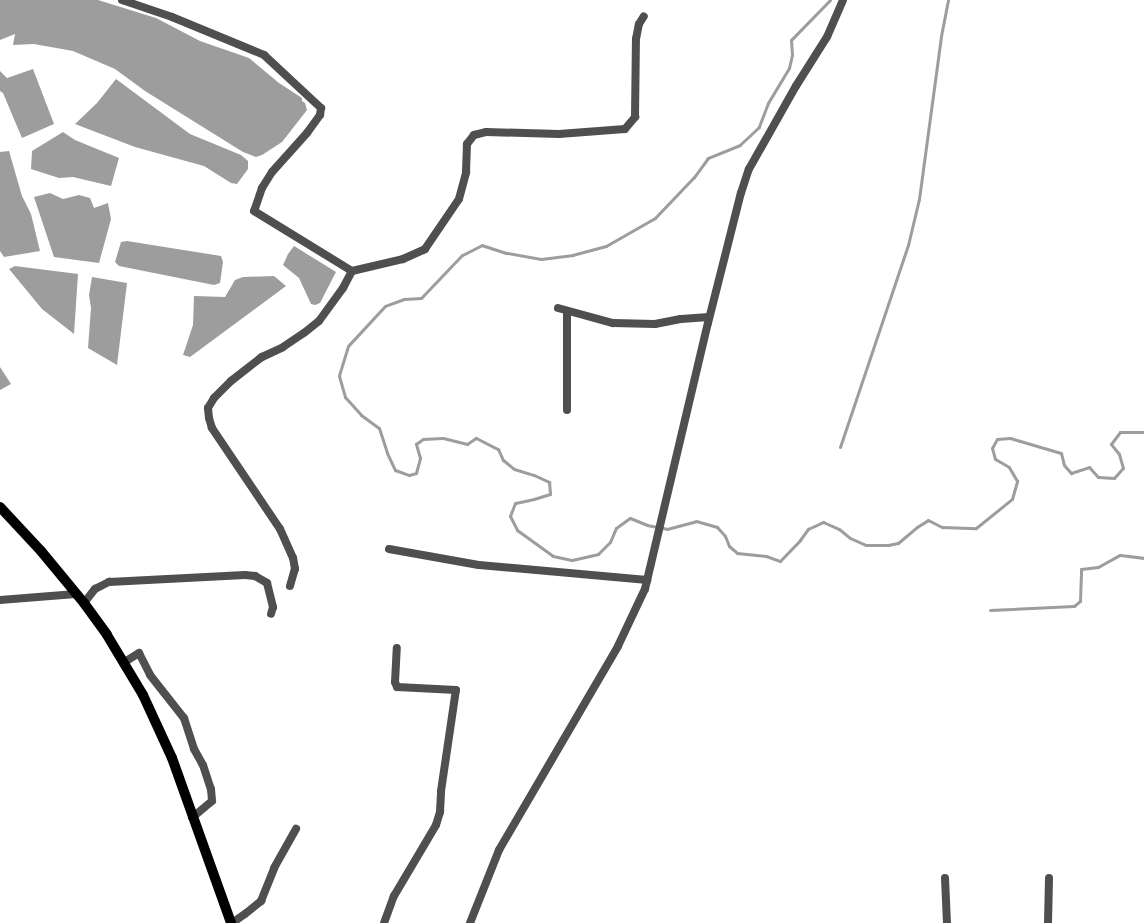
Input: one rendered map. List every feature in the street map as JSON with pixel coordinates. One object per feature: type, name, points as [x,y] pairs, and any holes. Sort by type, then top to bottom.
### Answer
[{"type":"main road","points":[[0,507],[41,551],[84,603],[143,695],[168,751],[231,923]]},
{"type":"street","points":[[122,0],[172,17],[264,54],[321,108],[320,115],[307,133],[272,172],[262,188],[254,210],[352,271],[403,259],[425,249],[459,199],[466,172],[467,144],[474,135],[486,132],[559,134],[625,129],[635,118],[636,39],[638,24],[644,16]]},
{"type":"street","points":[[470,923],[499,850],[618,646],[645,588],[709,318],[741,193],[749,169],[796,86],[827,37],[843,0]]},
{"type":"street","points":[[290,586],[294,573],[294,563],[280,529],[212,428],[208,408],[214,398],[262,356],[283,347],[319,321],[343,288],[352,271]]},
{"type":"street","points":[[558,308],[613,323],[655,324],[681,319],[709,318]]},
{"type":"street","points":[[567,311],[567,410]]},
{"type":"street","points":[[390,549],[479,565],[647,580]]},
{"type":"street","points":[[84,603],[95,589],[109,582],[245,575],[255,576],[267,583],[273,607],[271,614]]},
{"type":"street","points":[[0,600],[76,594]]},
{"type":"street","points":[[384,923],[394,896],[436,825],[440,812],[441,791],[456,690],[397,687],[395,682],[397,648]]},
{"type":"street","points":[[123,663],[139,654],[150,675],[184,718],[194,749],[203,766],[211,789],[212,801],[192,818]]},
{"type":"street","points":[[231,923],[246,914],[262,901],[274,868],[296,829]]},
{"type":"street","points":[[945,878],[947,923]]},
{"type":"street","points":[[1048,923],[1049,878]]},
{"type":"shaded area","points":[[0,0],[98,0],[156,18],[200,41],[249,58],[279,83],[302,98],[307,110],[282,142],[262,155],[256,157],[243,152],[145,91],[115,69],[73,51],[34,44],[13,45],[15,34],[0,40]]},
{"type":"shaded area","points":[[33,69],[54,124],[22,138],[3,93],[0,91],[0,71],[7,78]]},
{"type":"shaded area","points":[[116,79],[190,134],[241,155],[248,161],[248,169],[237,184],[231,183],[204,166],[135,147],[75,124],[97,103]]},
{"type":"shaded area","points":[[63,132],[75,140],[119,158],[111,186],[73,177],[59,178],[31,169],[32,151]]},
{"type":"shaded area","points":[[9,151],[22,196],[31,214],[40,251],[4,257],[0,251],[0,152]]},
{"type":"shaded area","points":[[50,193],[63,199],[79,195],[90,198],[94,208],[108,203],[111,219],[99,263],[54,257],[34,197]]},
{"type":"shaded area","points":[[127,241],[221,256],[223,262],[220,283],[214,285],[119,266],[115,262],[121,242]]},
{"type":"shaded area","points":[[294,246],[336,272],[320,303],[315,305],[311,304],[299,278],[283,265]]},
{"type":"shaded area","points":[[15,266],[78,274],[74,334],[42,309],[9,269]]},
{"type":"shaded area","points":[[274,276],[286,286],[190,357],[183,355],[193,325],[194,296],[225,297],[235,280],[243,277]]},
{"type":"shaded area","points":[[92,277],[127,283],[117,365],[88,348],[91,308],[89,295]]},
{"type":"shaded area","points":[[0,367],[11,384],[0,390]]},
{"type":"waterway","points":[[830,0],[791,40],[792,55],[789,68],[768,103],[759,127],[740,145],[708,158],[694,177],[655,218],[606,246],[573,255],[541,259],[506,253],[482,245],[462,255],[421,298],[404,299],[385,306],[348,346],[339,376],[345,397],[361,415],[379,428],[387,453],[395,470],[409,475],[416,473],[420,458],[416,444],[423,439],[443,438],[467,444],[476,438],[498,449],[503,460],[514,469],[534,475],[549,482],[550,494],[515,503],[510,516],[517,530],[553,556],[572,560],[598,554],[610,542],[616,528],[630,518],[647,525],[667,529],[696,521],[717,527],[725,536],[729,546],[737,553],[766,556],[780,561],[800,540],[808,529],[823,522],[839,529],[850,538],[866,545],[888,545],[898,543],[928,520],[942,527],[976,528],[1012,499],[1017,481],[1009,467],[995,459],[992,448],[997,439],[1010,438],[1061,453],[1064,465],[1071,473],[1089,467],[1098,477],[1114,478],[1123,468],[1119,454],[1111,444],[1120,432],[1144,432]]},
{"type":"waterway","points":[[840,447],[908,245],[919,199],[941,36],[948,0]]},
{"type":"waterway","points":[[990,610],[1074,606],[1080,601],[1081,569],[1098,567],[1120,555],[1144,558]]}]
